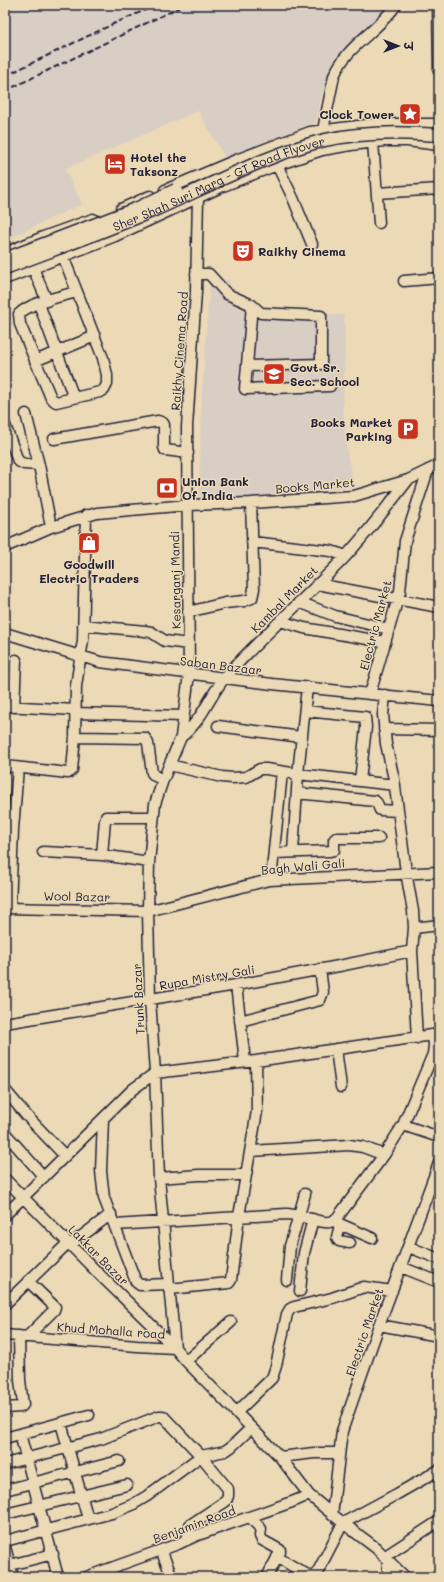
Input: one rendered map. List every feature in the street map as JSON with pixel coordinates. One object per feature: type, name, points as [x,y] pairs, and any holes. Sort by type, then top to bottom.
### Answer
[{"type":"main road","name":"Sher Shah Suri Marg - GT Road Flyover","points":[[5,259],[138,208],[262,153],[317,134],[374,127],[439,128]]},
{"type":"main road","name":"Sher Shah Suri Marg - GT Road Flyover","points":[[5,268],[155,210],[239,170],[306,145],[325,140],[371,134],[415,133],[439,135]]},
{"type":"street","points":[[322,150],[322,130],[336,70],[342,60],[354,47],[389,16],[396,5]]},
{"type":"street","points":[[438,5],[439,71]]},
{"type":"street","points":[[5,253],[43,237],[111,213],[262,149],[310,132],[374,124],[439,124]]},
{"type":"street","points":[[5,278],[115,236],[198,198],[277,165],[322,150],[373,142],[407,141],[439,145]]},
{"type":"street","points":[[373,142],[378,193],[379,223]]},
{"type":"street","points":[[277,165],[293,198],[312,244]]},
{"type":"street","points":[[378,193],[439,189]]},
{"type":"street","name":"Raikhy Cinema Road","points":[[188,505],[187,427],[195,318],[198,198]]},
{"type":"street","points":[[63,256],[76,292],[95,336],[104,364],[108,384],[104,390],[59,402],[52,401],[18,318],[19,314],[24,310],[43,302],[76,292]]},
{"type":"street","points":[[33,268],[58,352],[74,398]]},
{"type":"street","points":[[196,274],[209,274],[227,294],[252,305],[261,313],[321,316],[321,364],[247,366]]},
{"type":"street","points":[[404,281],[439,278]]},
{"type":"street","points":[[252,305],[246,389],[330,386]]},
{"type":"street","points":[[35,362],[95,336]]},
{"type":"street","points":[[26,414],[39,465],[51,527]]},
{"type":"street","points":[[54,439],[158,421],[164,425],[165,450],[188,452]]},
{"type":"street","points":[[5,425],[10,453],[21,463],[39,465]]},
{"type":"street","name":"Books Market","points":[[5,547],[51,527],[86,515],[107,511],[354,496],[408,480],[439,465]]},
{"type":"street","name":"Electric Market","points":[[370,694],[398,599],[405,541],[428,470]]},
{"type":"street","name":"Kambal Market","points":[[181,737],[194,726],[225,678],[346,556],[375,523],[408,480]]},
{"type":"street","points":[[188,612],[244,601],[252,598],[254,589],[251,503]]},
{"type":"street","name":"Kesarganj Mandi","points":[[188,505],[189,649]]},
{"type":"street","points":[[5,766],[70,773],[72,770],[77,680],[81,658],[83,625],[86,515]]},
{"type":"street","points":[[252,542],[330,551],[346,556]]},
{"type":"street","points":[[317,584],[439,607]]},
{"type":"street","points":[[299,602],[336,616],[389,629]]},
{"type":"street","points":[[280,621],[304,628],[385,642]]},
{"type":"street","points":[[83,625],[151,632],[165,641],[189,649]]},
{"type":"street","name":"Saban Bazaar","points":[[5,633],[81,658],[100,662],[189,674],[439,701]]},
{"type":"street","name":"Trunk Bazar","points":[[175,1348],[159,1178],[155,1073],[150,999],[148,911],[149,862],[155,804],[163,780],[181,737],[189,674],[189,649]]},
{"type":"street","points":[[16,660],[9,707],[75,712],[183,716]]},
{"type":"street","points":[[293,852],[301,737],[307,687]]},
{"type":"street","points":[[385,695],[384,729],[395,785],[406,872],[413,911],[414,928],[412,951],[417,1038]]},
{"type":"street","points":[[305,711],[365,717],[366,727],[360,781]]},
{"type":"street","points":[[218,726],[301,737]]},
{"type":"street","points":[[384,729],[439,730]]},
{"type":"street","points":[[75,736],[145,738],[148,743],[152,773],[154,776],[163,780]]},
{"type":"street","points":[[170,765],[232,778],[246,777],[263,769],[395,785]]},
{"type":"street","points":[[7,908],[10,805],[18,768]]},
{"type":"street","points":[[271,880],[282,772]]},
{"type":"street","points":[[297,793],[374,801],[377,803],[380,810],[398,811]]},
{"type":"street","points":[[102,854],[106,817],[153,817]]},
{"type":"street","points":[[274,853],[332,851],[334,848],[334,840],[336,838],[379,838]]},
{"type":"street","points":[[43,852],[102,854],[149,862]]},
{"type":"street","name":"Bagh Wali Gali","points":[[148,911],[271,880],[406,872],[439,872]]},
{"type":"street","name":"Wool Bazar","points":[[7,908],[148,911]]},
{"type":"street","points":[[414,928],[439,925]]},
{"type":"street","name":"Rupa Mistry Gali","points":[[5,1023],[236,985],[412,951]]},
{"type":"street","points":[[240,1021],[320,1000],[323,992],[320,969]]},
{"type":"street","points":[[236,985],[245,1061]]},
{"type":"street","points":[[5,1215],[133,1089],[155,1073],[245,1061],[256,1061],[436,1035],[432,1054],[403,1125],[384,1155],[340,1214],[336,1223],[337,1237],[339,1241],[350,1243]]},
{"type":"street","points":[[336,1049],[341,1087]]},
{"type":"street","points":[[103,1119],[101,1177],[104,1198],[136,1282],[140,1285],[169,1286],[229,1283],[257,1111],[256,1061]]},
{"type":"street","points":[[5,1090],[26,1115],[65,1156]]},
{"type":"street","points":[[403,1125],[439,1136]]},
{"type":"street","points":[[5,1133],[44,1177]]},
{"type":"street","points":[[251,1151],[349,1145],[367,1148],[384,1155]]},
{"type":"street","name":"Electric Market","points":[[332,1515],[342,1431],[379,1325],[439,1163]]},
{"type":"street","points":[[159,1178],[205,1174],[246,1175]]},
{"type":"street","name":"Lakkar Bazar","points":[[5,1179],[175,1348]]},
{"type":"street","points":[[287,1280],[290,1246],[305,1194]]},
{"type":"street","points":[[5,1304],[69,1244],[110,1214]]},
{"type":"street","points":[[115,1225],[286,1214],[299,1215],[336,1223],[372,1238]]},
{"type":"street","points":[[300,1290],[304,1253],[313,1219]]},
{"type":"street","points":[[409,1247],[439,1259]]},
{"type":"street","points":[[401,1267],[439,1282]]},
{"type":"street","points":[[5,1408],[21,1407],[23,1405],[20,1380],[23,1337],[54,1310],[55,1307],[28,1281]]},
{"type":"street","points":[[236,1412],[272,1378],[287,1314],[290,1309],[332,1298],[364,1287],[392,1291]]},
{"type":"street","points":[[186,1361],[231,1322]]},
{"type":"street","points":[[379,1325],[439,1336]]},
{"type":"street","name":"Khud Mohalla road","points":[[5,1335],[175,1348],[280,1458],[310,1495],[343,1524],[364,1538],[405,1577]]},
{"type":"street","points":[[5,1438],[89,1415]]},
{"type":"street","points":[[5,1464],[110,1436],[161,1416],[166,1418],[201,1456],[228,1489],[226,1501],[190,1525],[187,1540]]},
{"type":"street","points":[[61,1423],[66,1447],[88,1519]]},
{"type":"street","points":[[5,1541],[88,1519],[132,1505],[147,1496],[201,1456],[228,1449],[251,1428]]},
{"type":"street","points":[[20,1434],[41,1506],[58,1577]]},
{"type":"street","points":[[280,1458],[314,1453],[339,1453]]},
{"type":"street","points":[[5,1490],[119,1461]]},
{"type":"street","points":[[315,1577],[343,1524],[439,1470]]},
{"type":"street","points":[[5,1514],[127,1485]]},
{"type":"street","name":"Benjamin Road","points":[[86,1577],[310,1495]]},
{"type":"street","points":[[250,1517],[261,1529],[260,1536],[262,1540],[280,1550],[278,1557],[267,1577]]},
{"type":"street","points":[[387,1577],[386,1559],[439,1521]]},
{"type":"street","points":[[5,1547],[13,1577]]},
{"type":"street","points":[[161,1550],[172,1577]]},
{"type":"street","points":[[10,1565],[53,1554]]},
{"type":"street","points":[[278,1557],[311,1577]]},
{"type":"shaded area","points":[[5,5],[387,5],[381,14],[335,58],[323,90],[316,122],[225,158],[198,111],[65,169],[82,204],[5,240]]},
{"type":"shaded area","name":"Govt Sr. Sec. School","points":[[210,280],[230,280],[228,303],[253,304],[257,310],[344,315],[345,341],[343,410],[348,457],[354,487],[199,501],[201,407]]},
{"type":"railway","points":[[5,76],[113,24],[157,5]]},
{"type":"railway","points":[[5,91],[184,5]]},
{"type":"place","name":"Clock Tower","points":[[410,114]]},
{"type":"place","name":"Hotel the Taksonz","points":[[115,164]]},
{"type":"place","name":"Raikhy Cinema","points":[[243,251]]},
{"type":"place","name":"Govt Sr. Sec. School","points":[[274,374]]},
{"type":"place","name":"Books Market Parking","points":[[408,429]]},
{"type":"place","name":"Union Bank Of India","points":[[167,488]]},
{"type":"place","name":"Goodwill Electric Traders","points":[[89,543]]}]
